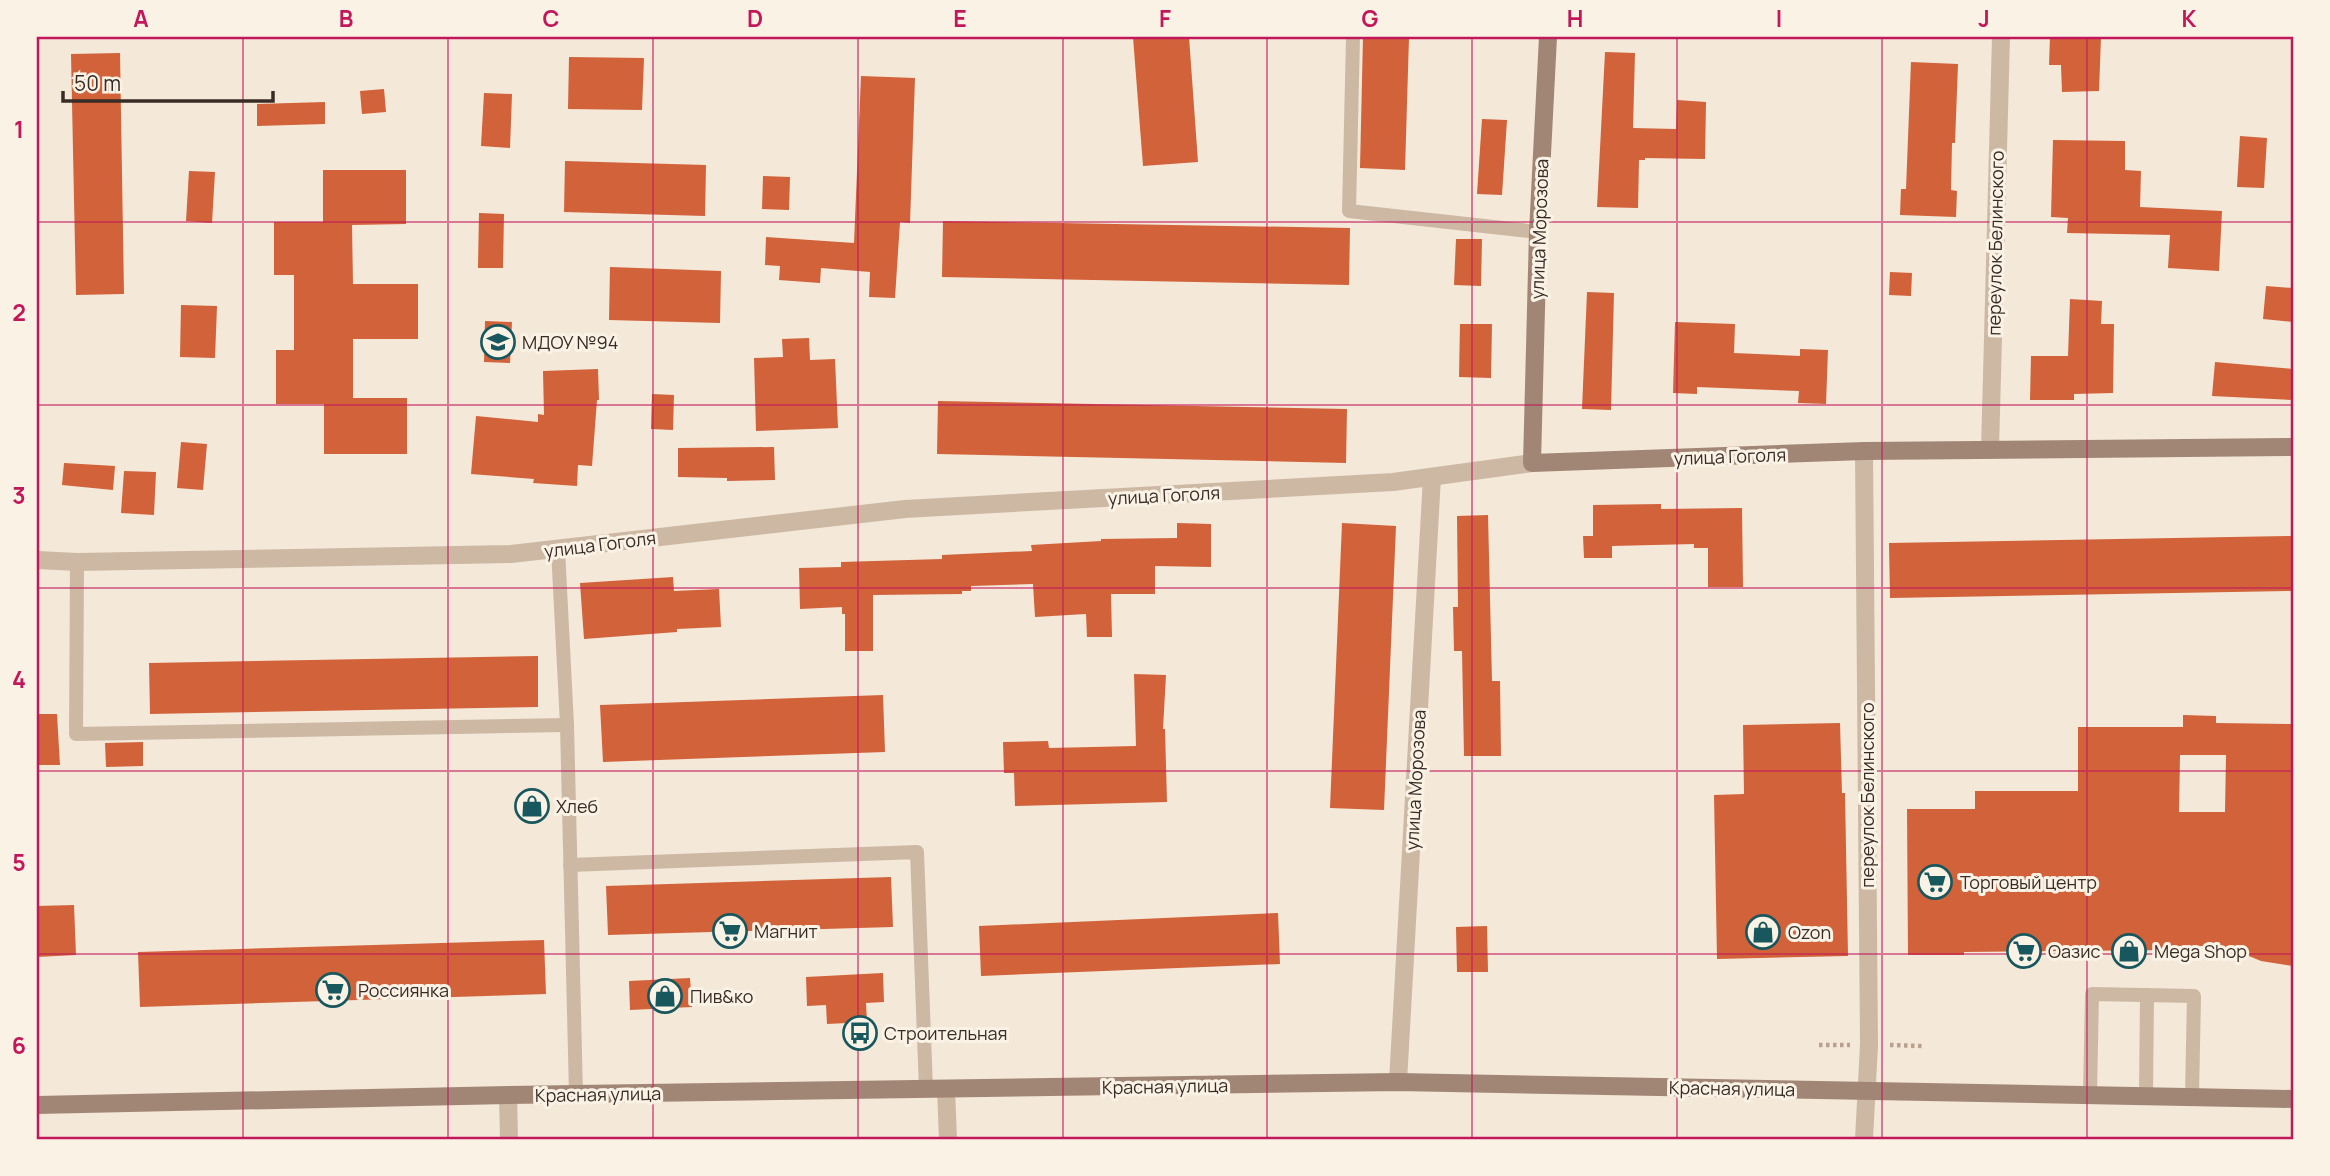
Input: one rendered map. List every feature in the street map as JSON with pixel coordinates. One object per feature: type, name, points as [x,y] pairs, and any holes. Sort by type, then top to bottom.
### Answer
[{"type":"main road","name":"улица Морозова","points":[[1532,463],[1538,232],[1548,37]]},
{"type":"main road","name":"улица Гоголя","points":[[1532,463],[1864,451],[2293,447]]},
{"type":"main road","name":"Красная улица","points":[[37,1105],[1398,1082],[2293,1099]]},
{"type":"street","name":"переулок Белинского","points":[[1990,450],[2001,37]]},
{"type":"street","name":"переулок Белинского","points":[[1864,451],[1869,1031],[1864,1139]]},
{"type":"street","name":"улица Гоголя","points":[[37,560],[77,562],[511,554],[905,509],[1379,483],[1532,463]]},
{"type":"street","name":"улица Морозова","points":[[1398,1082],[1432,477]]},
{"type":"street","points":[[946,1089],[947,1139]]},
{"type":"street","points":[[508,1095],[509,1139]]},
{"type":"lane","points":[[1353,37],[1349,211],[1538,232]]},
{"type":"lane","points":[[558,549],[567,725],[576,1094]]},
{"type":"lane","points":[[77,562],[76,734],[567,725]]},
{"type":"lane","points":[[570,864],[917,852],[926,1089]]},
{"type":"lane","points":[[2090,1096],[2092,994],[2194,996],[2192,1097]]},
{"type":"lane","points":[[2146,1096],[2147,995]]},
{"type":"building","points":[[1133,37],[1189,37],[1198,162],[1143,166]]},
{"type":"building","points":[[1363,37],[1409,37],[1405,170],[1360,168]]},
{"type":"building","points":[[2050,37],[2101,37],[2099,91],[2062,92],[2061,65],[2049,65]]},
{"type":"building","points":[[1605,52],[1635,53],[1633,128],[1676,129],[1677,100],[1706,102],[1705,159],[1639,160],[1638,208],[1597,207]]},
{"type":"building","points":[[120,53],[124,294],[76,295],[71,54]]},
{"type":"building","points":[[569,57],[644,58],[642,110],[568,109]]},
{"type":"building","points":[[1911,62],[1958,64],[1951,190],[1957,191],[1956,217],[1900,215],[1901,189],[1906,189]]},
{"type":"building","points":[[861,76],[915,78],[910,223],[900,222],[895,298],[869,297],[870,272],[821,268],[820,283],[779,280],[780,266],[765,265],[766,237],[854,243]]},
{"type":"building","points":[[384,89],[386,112],[362,114],[360,91]]},
{"type":"building","points":[[484,93],[512,94],[510,148],[481,146]]},
{"type":"building","points":[[325,102],[325,124],[257,126],[257,104]]},
{"type":"building","points":[[1482,119],[1507,120],[1502,195],[1477,194]]},
{"type":"building","points":[[2240,136],[2267,138],[2264,188],[2237,187]]},
{"type":"building","points":[[2053,140],[2125,141],[2125,170],[2141,171],[2140,207],[2222,211],[2219,271],[2168,268],[2170,235],[2067,233],[2068,218],[2051,217]]},
{"type":"building","points":[[565,161],[706,165],[705,216],[564,212]]},
{"type":"building","points":[[323,170],[406,170],[406,224],[352,225],[353,284],[418,284],[418,339],[353,339],[353,398],[407,398],[407,454],[324,454],[324,404],[276,404],[276,350],[294,350],[294,275],[274,275],[274,222],[323,222]]},
{"type":"building","points":[[189,171],[215,172],[212,223],[186,221]]},
{"type":"building","points":[[763,176],[790,177],[789,210],[762,209]]},
{"type":"building","points":[[479,213],[504,214],[503,268],[478,268]]},
{"type":"building","points":[[943,221],[1350,228],[1349,285],[942,277]]},
{"type":"building","points":[[1456,239],[1482,239],[1481,286],[1454,285]]},
{"type":"building","points":[[610,267],[721,271],[720,323],[609,320]]},
{"type":"building","points":[[1890,272],[1912,273],[1911,296],[1889,295]]},
{"type":"building","points":[[2266,286],[2293,288],[2293,322],[2263,319]]},
{"type":"building","points":[[1587,292],[1614,293],[1611,410],[1582,409]]},
{"type":"building","points":[[2070,299],[2102,301],[2101,324],[2114,324],[2113,393],[2074,394],[2074,400],[2030,400],[2031,356],[2068,356]]},
{"type":"building","points":[[181,305],[217,306],[215,358],[180,357]]},
{"type":"building","name":"МДОУ №94","points":[[485,321],[512,322],[510,363],[484,362]]},
{"type":"building","points":[[1675,322],[1735,324],[1734,353],[1800,356],[1800,349],[1828,350],[1826,404],[1798,403],[1799,391],[1697,387],[1697,394],[1673,393]]},
{"type":"building","points":[[1460,324],[1492,324],[1491,378],[1459,377]]},
{"type":"building","points":[[809,338],[810,360],[835,359],[838,428],[756,431],[754,358],[783,357],[782,339]]},
{"type":"building","points":[[2215,362],[2293,369],[2293,400],[2212,396]]},
{"type":"building","points":[[598,369],[599,400],[592,466],[578,465],[577,486],[533,483],[534,479],[471,474],[476,416],[538,422],[538,414],[544,415],[543,371]]},
{"type":"building","points":[[652,394],[674,395],[673,430],[651,429]]},
{"type":"building","points":[[938,401],[1347,409],[1346,463],[937,454]]},
{"type":"building","points":[[181,442],[207,444],[203,490],[177,488]]},
{"type":"building","points":[[774,447],[775,480],[727,481],[727,478],[678,477],[678,448]]},
{"type":"building","points":[[64,463],[115,466],[113,490],[62,485]]},
{"type":"building","points":[[124,471],[156,472],[154,515],[121,513]]},
{"type":"building","points":[[1661,504],[1661,509],[1742,508],[1743,587],[1708,587],[1708,548],[1694,548],[1694,544],[1612,546],[1612,558],[1584,558],[1583,536],[1593,536],[1593,505]]},
{"type":"building","points":[[1488,515],[1492,681],[1500,681],[1501,756],[1464,756],[1462,651],[1454,651],[1453,607],[1458,607],[1457,516]]},
{"type":"building","points":[[1177,523],[1211,524],[1211,567],[1155,566],[1155,594],[1111,594],[1112,637],[1087,637],[1086,614],[1035,617],[1033,584],[971,586],[971,591],[962,591],[962,594],[873,595],[873,651],[845,651],[845,614],[842,614],[842,607],[800,609],[799,568],[841,567],[841,562],[942,559],[942,555],[1032,551],[1031,545],[1101,539],[1177,538]]},
{"type":"building","points":[[1342,523],[1396,526],[1384,810],[1330,808]]},
{"type":"building","points":[[2293,536],[2293,591],[1890,598],[1889,543]]},
{"type":"building","points":[[673,577],[674,591],[719,589],[721,627],[584,639],[580,583]]},
{"type":"building","points":[[538,656],[538,707],[150,714],[149,663]]},
{"type":"building","points":[[1134,674],[1166,675],[1163,729],[1167,802],[1015,806],[1014,773],[1004,773],[1003,742],[1048,741],[1049,748],[1136,746]]},
{"type":"building","points":[[883,695],[885,752],[603,762],[600,705]]},
{"type":"building","points":[[37,714],[57,714],[60,765],[37,765]]},
{"type":"building","points":[[2183,715],[2216,716],[2216,723],[2293,724],[2293,966],[2261,961],[2244,954],[2222,954],[2223,946],[2179,946],[2178,950],[1908,955],[1907,809],[1975,809],[1975,791],[2078,791],[2078,727],[2183,727]],"holes":[[[2180,755],[2226,755],[2225,812],[2179,812]]]},
{"type":"building","points":[[1840,723],[1842,793],[1845,793],[1848,956],[1717,959],[1714,795],[1744,794],[1743,725]]},
{"type":"building","points":[[143,742],[143,766],[106,767],[105,743]]},
{"type":"building","points":[[891,877],[893,927],[608,935],[606,886]]},
{"type":"building","points":[[74,905],[76,955],[37,957],[37,906]]},
{"type":"building","points":[[1278,913],[1280,964],[981,976],[979,926]]},
{"type":"building","points":[[1487,926],[1488,972],[1457,972],[1456,927]]},
{"type":"building","points":[[544,940],[546,994],[140,1007],[138,952]]},
{"type":"building","points":[[883,973],[884,1002],[866,1003],[867,1022],[827,1024],[826,1005],[807,1006],[806,977]]},
{"type":"building","points":[[690,978],[692,1007],[630,1010],[629,981]]},
{"type":"place","name":"МДОУ №94","points":[[498,342]]},
{"type":"place","name":"Хлеб","points":[[532,806]]},
{"type":"place","name":"Торговый центр","points":[[1935,882]]},
{"type":"place","name":"Магнит","points":[[730,931]]},
{"type":"place","name":"Ozon","points":[[1763,932]]},
{"type":"place","name":"Оазис","points":[[2024,951]]},
{"type":"place","name":"Mega Shop","points":[[2129,951]]},
{"type":"place","name":"Россиянка","points":[[333,990]]},
{"type":"place","name":"Пив&ко","points":[[665,996]]},
{"type":"place","name":"Строительная","points":[[860,1033]]}]
